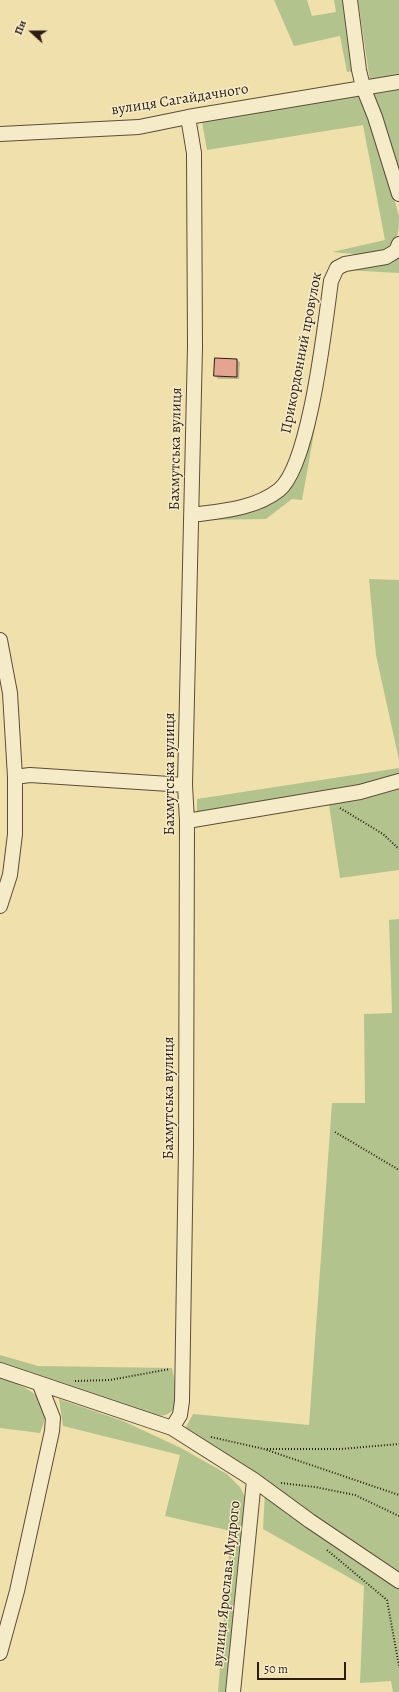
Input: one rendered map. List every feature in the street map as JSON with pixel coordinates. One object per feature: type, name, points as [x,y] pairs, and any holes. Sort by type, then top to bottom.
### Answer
[{"type":"street","points":[[350,0],[359,70],[363,88],[376,117],[399,194]]},
{"type":"street","name":"вулиця Сагайдачного","points":[[0,134],[138,127],[188,117],[399,82]]},
{"type":"street","name":"Бахмутська вулиця","points":[[172,1428],[180,1415],[182,1401],[186,1148],[187,821],[185,785],[195,347],[194,153],[188,117]]},
{"type":"street","name":"Прикордонний провулок","points":[[192,515],[226,511],[260,501],[278,490],[289,478],[296,463],[311,408],[331,281],[337,268],[345,264],[386,257],[396,251],[399,244]]},
{"type":"street","points":[[0,640],[10,693],[15,777],[15,834],[10,875],[0,906]]},
{"type":"street","points":[[15,777],[37,776],[185,785]]},
{"type":"street","points":[[187,821],[360,792],[399,781]]},
{"type":"street","points":[[0,1370],[40,1385],[172,1428],[254,1480],[310,1521],[399,1581]]},
{"type":"street","points":[[0,1653],[17,1591],[52,1431],[53,1418],[40,1385]]},
{"type":"street","name":"вулиця Ярослава Мудрого","points":[[233,1692],[254,1480]]},
{"type":"path","points":[[324,798],[383,834],[399,849]]},
{"type":"path","points":[[335,1132],[399,1170]]},
{"type":"path","points":[[73,1381],[110,1380],[183,1366]]},
{"type":"path","points":[[206,1436],[264,1449],[399,1495]]},
{"type":"path","points":[[264,1449],[341,1449],[399,1444]]},
{"type":"path","points":[[278,1483],[315,1487],[355,1495],[399,1516]]},
{"type":"path","points":[[322,1545],[387,1600],[399,1666]]},
{"type":"green space","points":[[274,0],[307,0],[312,16],[336,12],[334,0],[345,0],[355,71],[347,72],[340,36],[294,46]]},
{"type":"green space","points":[[358,0],[399,0],[399,76],[370,81]]},
{"type":"green space","points":[[399,89],[399,176],[369,94]]},
{"type":"green space","points":[[358,94],[371,116],[399,216],[398,232],[395,243],[388,250],[382,253],[355,254],[332,252],[385,240],[363,125],[207,150],[202,122],[342,95]]},
{"type":"green space","points":[[399,255],[399,273],[344,270]]},
{"type":"green space","points":[[326,366],[302,500],[292,499],[266,519],[206,520],[271,503],[287,490],[303,462]]},
{"type":"green space","points":[[369,579],[399,580],[399,760],[376,655]]},
{"type":"green space","points":[[399,768],[399,776],[382,782],[197,815],[197,799]]},
{"type":"green space","points":[[399,786],[399,870],[340,878],[329,805]]},
{"type":"green space","points":[[399,919],[399,1577],[184,1431],[193,1414],[309,1425],[332,1103],[365,1103],[364,1014],[392,1013],[389,920]]},
{"type":"green space","points":[[0,1355],[38,1366],[172,1368],[176,1390],[176,1404],[173,1410],[168,1414],[153,1416],[141,1413],[0,1365]]},
{"type":"green space","points":[[0,1377],[29,1390],[40,1400],[44,1407],[45,1415],[40,1433],[0,1428]]},
{"type":"green space","points":[[59,1399],[123,1421],[181,1448],[227,1474],[240,1487],[247,1501],[228,1692],[218,1692],[231,1531],[165,1516],[180,1455],[63,1426]]},
{"type":"green space","points":[[265,1491],[399,1587],[399,1692],[393,1692],[391,1681],[360,1683],[364,1586],[263,1529]]},
{"type":"building","points":[[215,358],[237,359],[237,377],[214,376]]}]
